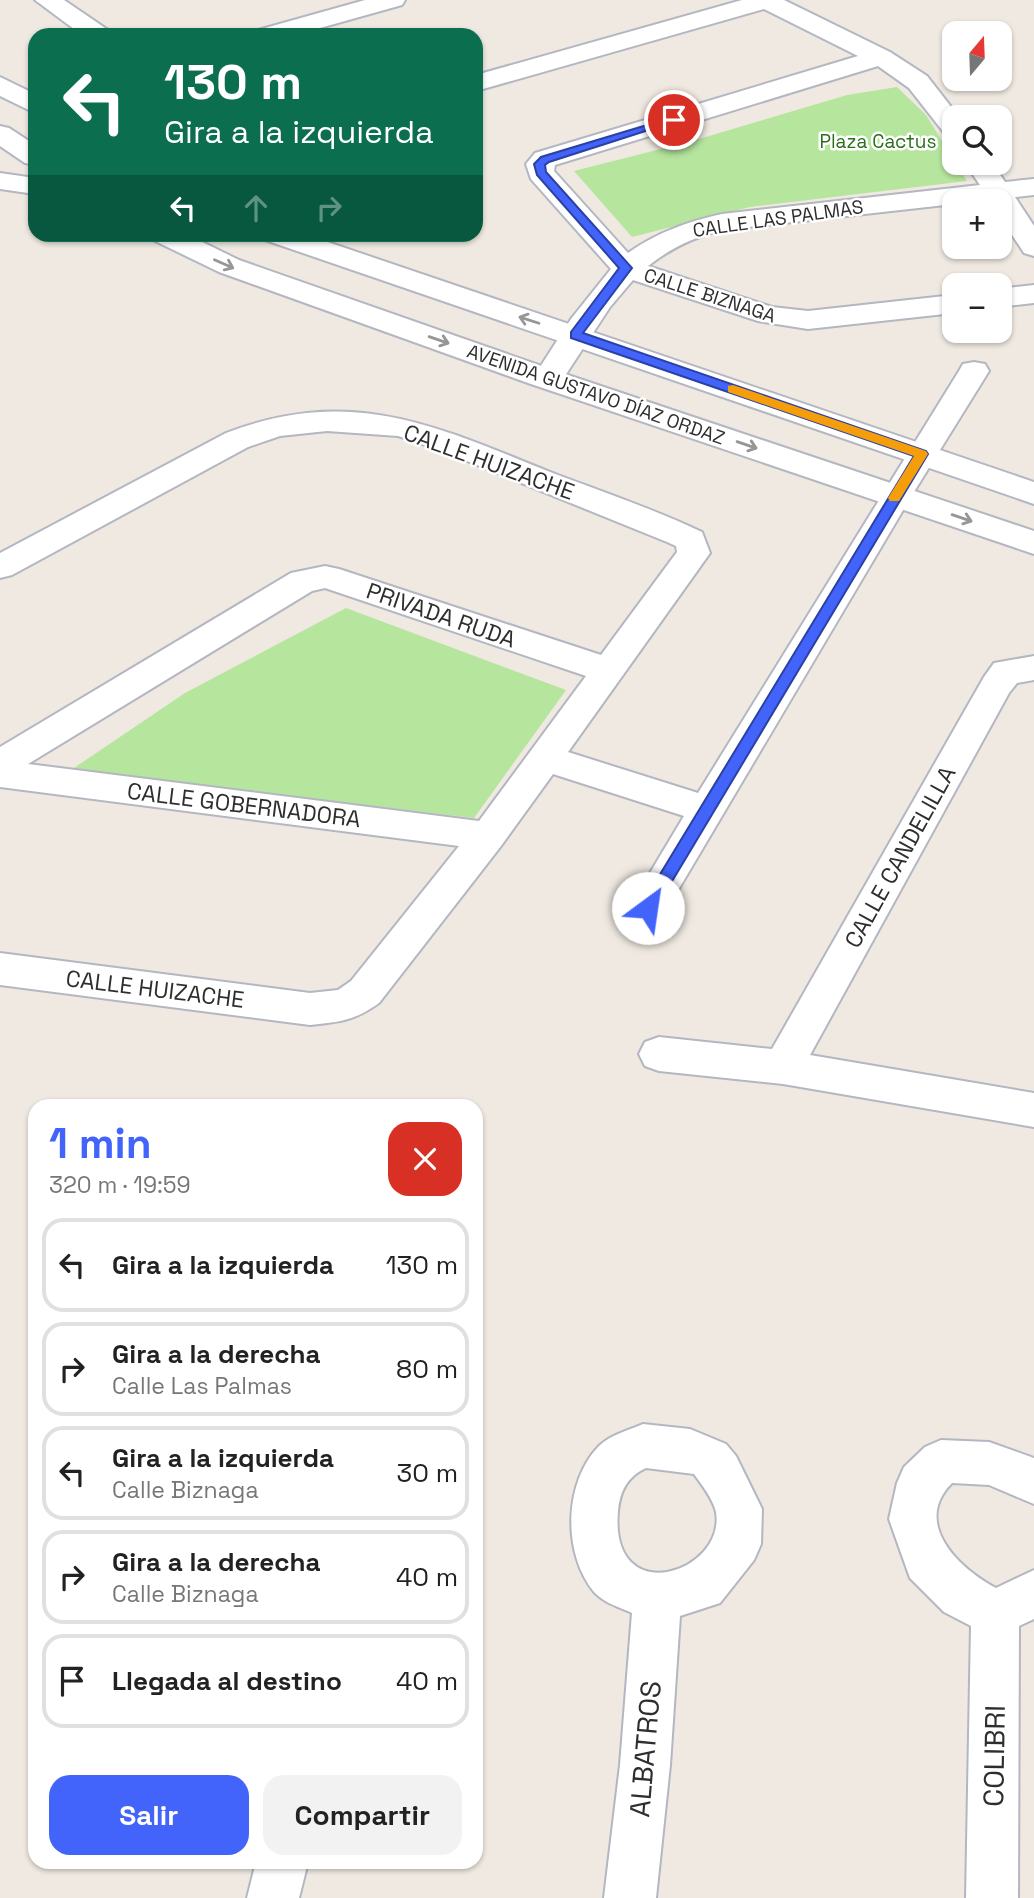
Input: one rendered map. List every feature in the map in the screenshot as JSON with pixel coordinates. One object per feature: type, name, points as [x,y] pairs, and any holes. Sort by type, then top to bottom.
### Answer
[{"type":"street","points":[[292,28],[393,0]]},
{"type":"street","points":[[483,81],[765,0],[881,57],[918,82],[942,113]]},
{"type":"street","points":[[51,1],[89,28]]},
{"type":"street","name":"CALLE BIZNAGA","points":[[881,57],[545,159],[540,164],[541,173],[626,268],[768,315],[796,320],[942,304]]},
{"type":"street","points":[[0,85],[28,99]]},
{"type":"street","points":[[0,134],[28,152]]},
{"type":"street","points":[[0,181],[28,185]]},
{"type":"street","name":"CALLE LAS PALMAS","points":[[1012,190],[1034,187]]},
{"type":"street","name":"CALLE LAS PALMAS","points":[[548,378],[626,268],[670,236],[707,225],[942,198]]},
{"type":"street","points":[[1012,212],[1034,247]]},
{"type":"street","name":"AVENIDA GUSTAVO DÍAZ ORDAZ","points":[[179,242],[229,267],[1034,543]]},
{"type":"street","points":[[299,242],[1034,493]]},
{"type":"street","points":[[1012,297],[1034,295]]},
{"type":"street","points":[[648,908],[896,495],[974,371]]},
{"type":"street","name":"CALLE HUIZACHE","points":[[0,567],[251,434],[293,424],[334,422],[372,424],[419,432],[678,534],[690,540],[693,546],[692,559],[607,670],[488,836],[365,992],[347,1005],[310,1009],[0,969]]},
{"type":"street","name":"PRIVADA RUDA","points":[[0,764],[303,581],[325,577],[607,670]]},
{"type":"street","name":"CALLE CANDELILLA","points":[[783,1067],[996,686],[1006,672],[1034,668]]},
{"type":"street","points":[[545,758],[707,810]]},
{"type":"street","name":"CALLE GOBERNADORA","points":[[0,774],[488,836]]},
{"type":"street","points":[[659,1054],[783,1067],[1034,1110]]},
{"type":"street","name":"COLIBRI","points":[[992,1898],[1015,1604],[961,1595],[927,1562],[912,1519],[920,1483],[941,1462],[973,1459],[1011,1469],[1034,1482]]},
{"type":"street","name":"ALBATROS","points":[[630,1898],[645,1765],[657,1599]]},
{"type":"street","points":[[273,1898],[280,1869]]},
{"type":"green space","name":"Plaza Cactus","points":[[897,87],[926,115],[942,141],[942,175],[963,175],[967,181],[750,207],[632,237],[574,171],[692,141],[847,95]]},
{"type":"green space","points":[[346,608],[566,690],[474,818],[71,770],[185,693]]},
{"type":"slow traffic","points":[[733,389],[922,454],[895,498]]},
{"type":"route","points":[[648,908],[922,454],[576,335],[626,268],[541,173],[540,164],[545,159],[674,120]]}]
